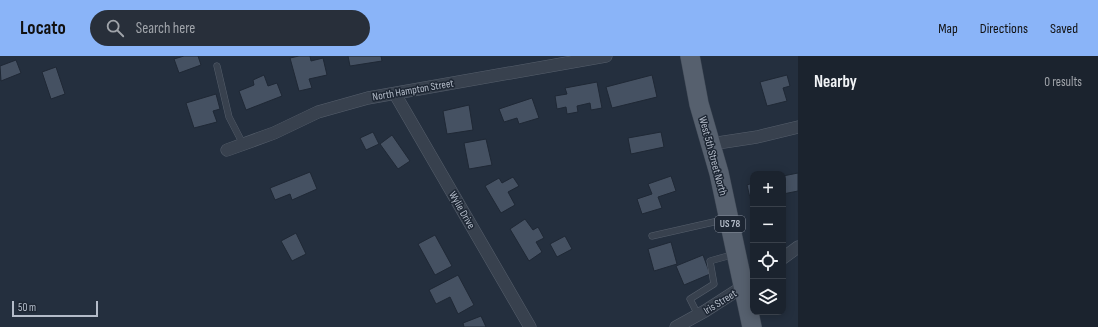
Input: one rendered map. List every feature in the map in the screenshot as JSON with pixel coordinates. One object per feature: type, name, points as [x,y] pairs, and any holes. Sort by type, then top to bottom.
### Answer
[{"type":"main road","name":"West 5th Street North","points":[[690,56],[699,104],[711,144],[736,254],[748,284],[752,327]]},
{"type":"street","name":"North Hampton Street","points":[[227,150],[274,134],[318,112],[368,98],[606,56]]},
{"type":"street","name":"Wylie Drive","points":[[395,94],[530,327]]},
{"type":"street","points":[[711,144],[757,137],[798,126]]},
{"type":"street","points":[[786,256],[798,247]]},
{"type":"street","name":"Iris Street","points":[[676,327],[748,284]]},
{"type":"lane","points":[[217,66],[229,117],[243,144]]},
{"type":"lane","points":[[652,236],[729,219]]},
{"type":"lane","points":[[698,315],[690,299],[714,284],[710,261],[736,254]]},
{"type":"building","points":[[184,56],[198,56],[201,65],[179,73],[174,59]]},
{"type":"building","points":[[310,56],[311,61],[323,58],[327,75],[309,79],[312,88],[299,91],[290,58]]},
{"type":"building","points":[[348,56],[381,56],[382,61],[350,66]]},
{"type":"building","points":[[16,60],[21,73],[1,81],[0,66]]},
{"type":"building","points":[[56,67],[65,94],[51,99],[42,72]]},
{"type":"building","points":[[264,75],[268,86],[277,83],[282,96],[246,110],[239,91],[254,85],[253,80]]},
{"type":"building","points":[[652,75],[657,97],[612,108],[606,87]]},
{"type":"building","points":[[787,75],[790,86],[783,88],[787,101],[767,106],[760,82]]},
{"type":"building","points":[[597,82],[602,108],[591,110],[590,103],[577,106],[578,112],[567,114],[566,107],[557,109],[555,96],[567,94],[565,88]]},
{"type":"building","points":[[216,94],[220,109],[213,111],[217,122],[194,128],[186,103]]},
{"type":"building","points":[[532,98],[539,118],[519,124],[517,118],[504,122],[499,109]]},
{"type":"building","points":[[469,105],[473,130],[447,134],[443,111]]},
{"type":"building","points":[[373,132],[379,144],[366,150],[360,138]]},
{"type":"building","points":[[661,132],[664,147],[631,154],[628,138]]},
{"type":"building","points":[[392,135],[410,161],[398,169],[380,144]]},
{"type":"building","points":[[486,139],[492,165],[469,169],[464,143]]},
{"type":"building","points":[[310,172],[317,189],[292,200],[290,194],[275,200],[270,188]]},
{"type":"building","points":[[798,173],[798,191],[786,193],[786,175]]},
{"type":"building","points":[[671,176],[676,191],[658,197],[662,208],[642,214],[637,199],[652,194],[648,184]]},
{"type":"building","points":[[513,177],[519,186],[508,192],[515,205],[501,213],[485,186],[499,178],[502,183]]},
{"type":"building","points":[[750,184],[750,198],[747,185]]},
{"type":"building","points":[[525,219],[533,230],[538,227],[544,238],[536,242],[542,252],[529,261],[510,229]]},
{"type":"building","points":[[296,233],[306,254],[292,261],[281,241]]},
{"type":"building","points":[[435,235],[452,266],[435,275],[418,244]]},
{"type":"building","points":[[565,236],[572,249],[557,257],[550,244]]},
{"type":"building","points":[[671,242],[677,264],[654,271],[648,249]]},
{"type":"building","points":[[703,255],[710,274],[684,285],[676,266]]},
{"type":"building","points":[[458,275],[474,305],[458,314],[450,297],[436,304],[429,290]]},
{"type":"building","points":[[481,316],[486,327],[464,327],[463,323]]}]
